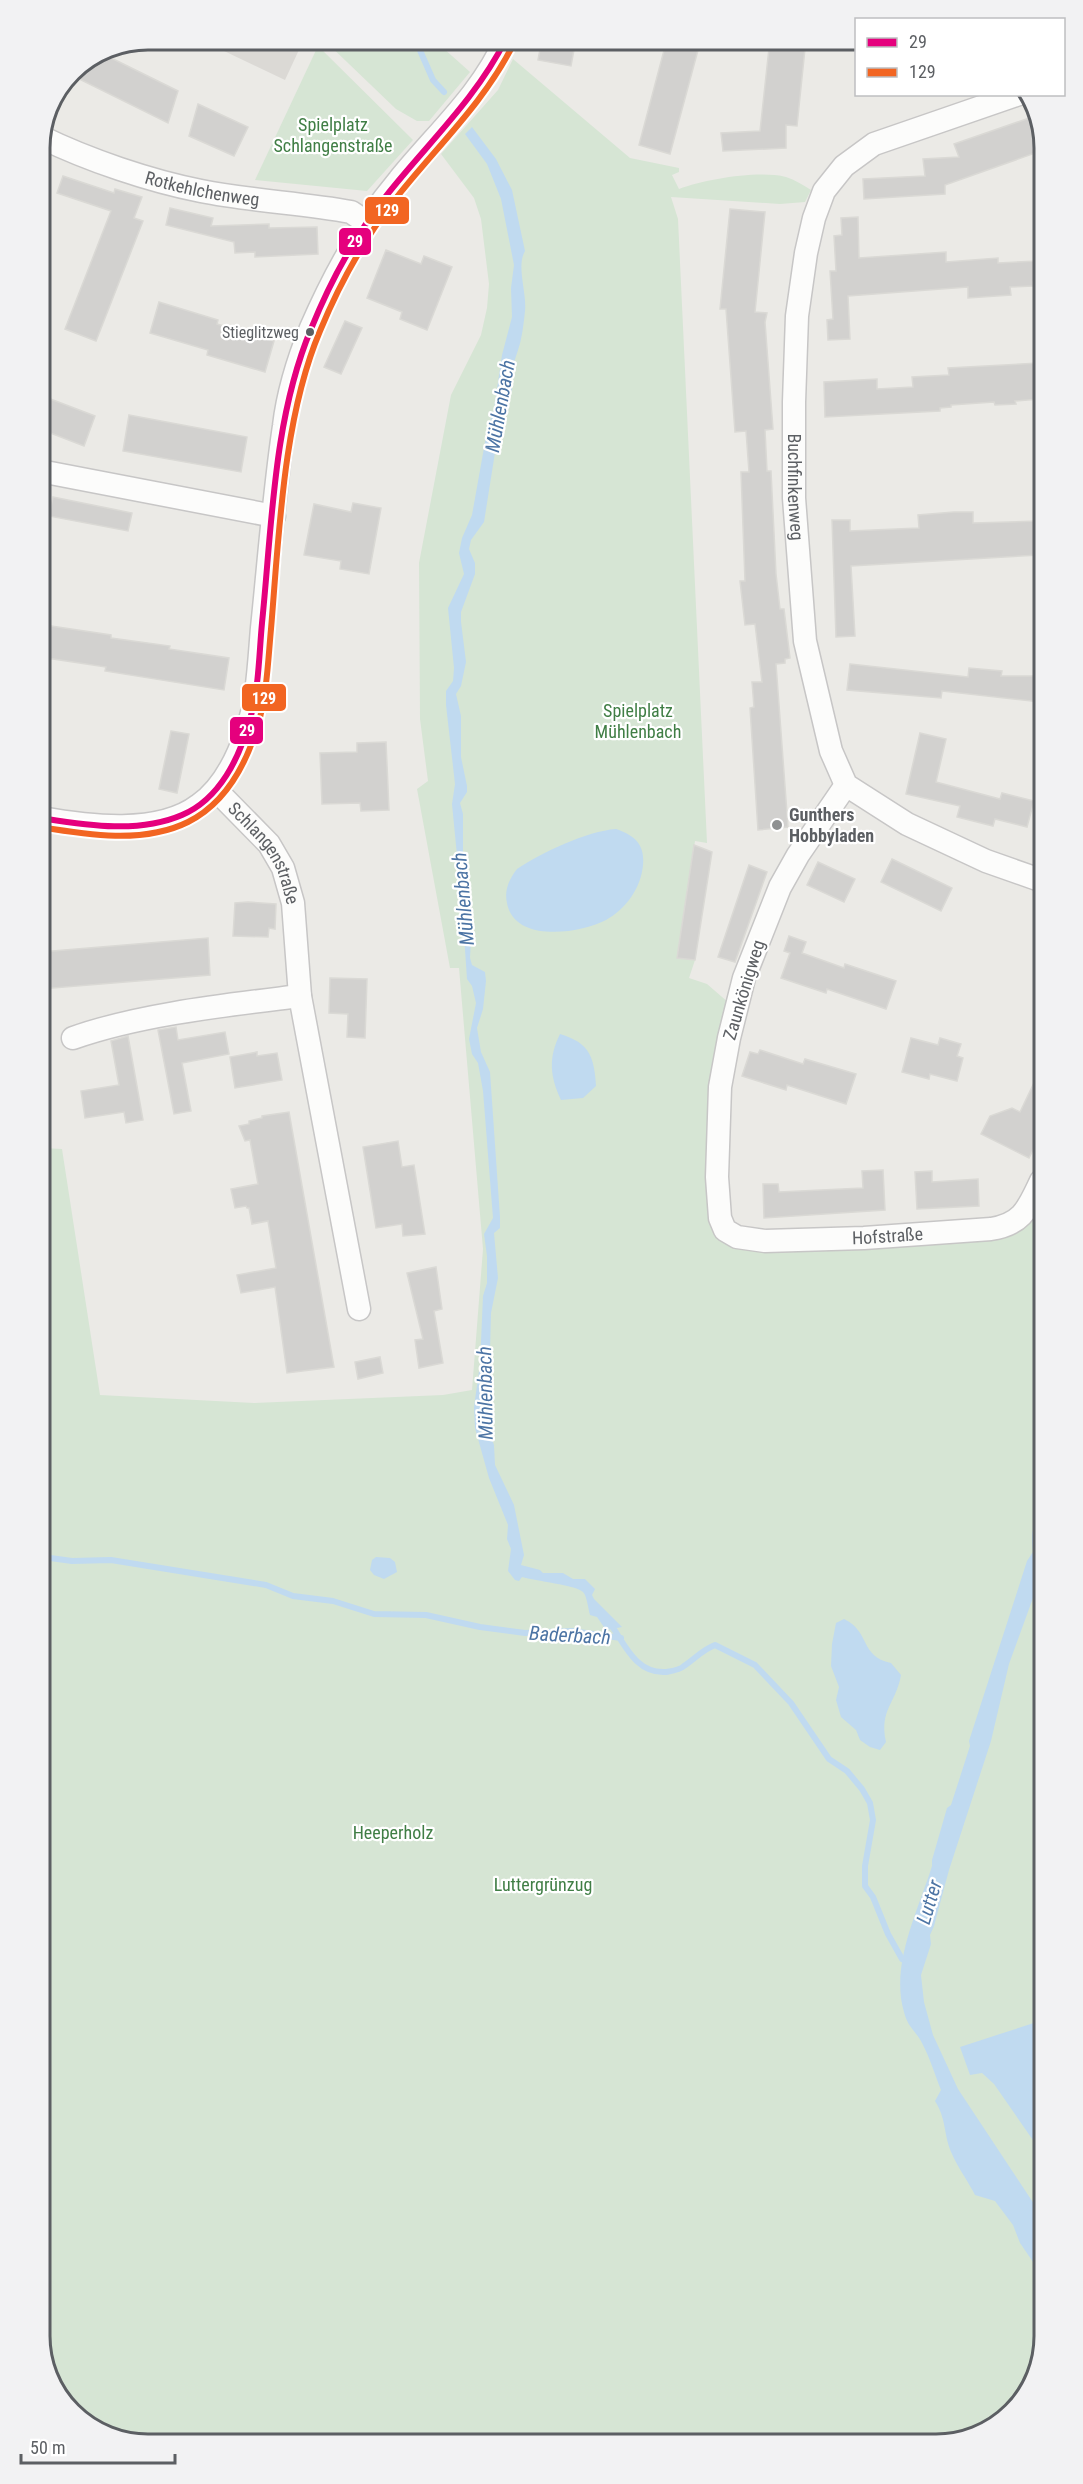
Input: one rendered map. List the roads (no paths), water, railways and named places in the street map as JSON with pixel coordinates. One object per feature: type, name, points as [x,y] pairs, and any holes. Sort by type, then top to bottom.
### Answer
[{"type":"street","name":"Schlangenstraße","points":[[359,1309],[300,996],[293,903],[283,868],[269,844],[216,790],[237,754],[251,713],[284,424],[299,358],[334,277],[366,222],[396,183],[472,96],[501,50]]},
{"type":"street","name":"Buchfinkenweg","points":[[846,785],[831,751],[805,641],[794,498],[797,316],[806,253],[814,218],[824,191],[844,166],[868,147],[885,139],[1013,96]]},
{"type":"street","name":"Rotkehlchenweg","points":[[50,142],[67,150],[172,184],[203,191],[351,212],[366,222]]},
{"type":"street","points":[[50,473],[274,516]]},
{"type":"street","points":[[846,785],[907,824],[986,861],[1034,878]]},
{"type":"street","name":"Zaunkönigweg","points":[[720,1218],[717,1168],[720,1087],[744,978],[780,886],[798,855],[846,785]]},
{"type":"street","points":[[50,819],[100,826],[153,823],[188,812],[199,806],[216,790]]},
{"type":"street","points":[[74,1038],[102,1028],[214,1008],[300,996]]},
{"type":"street","name":"Hofstraße","points":[[720,1218],[726,1230],[737,1238],[765,1241],[976,1232],[1008,1226],[1021,1217],[1034,1194]]},
{"type":"water","points":[[472,127],[496,159],[512,190],[525,251],[521,264],[525,304],[523,329],[512,370],[512,389],[497,440],[484,522],[471,540],[469,549],[475,563],[475,574],[461,612],[466,662],[461,686],[456,694],[461,716],[461,757],[467,786],[467,792],[460,803],[463,814],[463,859],[470,884],[472,919],[470,958],[472,965],[485,972],[483,1009],[477,1028],[481,1052],[490,1072],[500,1217],[500,1228],[494,1233],[498,1278],[491,1313],[488,1428],[494,1445],[495,1465],[514,1505],[524,1555],[521,1565],[543,1573],[563,1573],[573,1579],[585,1579],[595,1589],[592,1595],[594,1599],[622,1627],[606,1630],[597,1617],[590,1615],[583,1592],[564,1585],[522,1577],[519,1581],[515,1580],[508,1571],[511,1549],[507,1539],[508,1525],[489,1478],[475,1428],[474,1407],[480,1364],[483,1296],[487,1283],[484,1234],[493,1218],[483,1091],[478,1063],[472,1054],[469,1039],[476,1003],[472,986],[467,979],[464,935],[461,930],[459,876],[452,804],[455,784],[446,691],[453,681],[454,668],[448,608],[464,574],[459,553],[462,538],[472,515],[487,431],[494,409],[502,355],[512,317],[511,288],[514,265],[501,199],[487,164],[465,134]]},
{"type":"water","points":[[616,829],[637,841],[643,858],[642,874],[636,890],[620,910],[595,925],[581,929],[549,932],[535,930],[512,916],[506,894],[517,869],[565,844],[592,834]]},
{"type":"water","points":[[560,1034],[578,1042],[592,1059],[596,1086],[583,1098],[561,1100],[557,1092],[552,1059]]},
{"type":"water","name":"Lutter","points":[[1034,1527],[1033,1598],[1009,1664],[991,1741],[949,1870],[921,1975],[924,2002],[933,2035],[958,2089],[1034,2204],[1034,2263],[1020,2243],[1013,2225],[995,2201],[975,2195],[954,2159],[935,2101],[941,2090],[925,2049],[904,2012],[900,1976],[907,1938],[932,1866],[947,1808],[951,1805],[970,1746],[969,1741],[1027,1561],[1033,1552]]},
{"type":"water","points":[[376,1557],[390,1558],[395,1562],[397,1572],[384,1579],[374,1575],[370,1570],[372,1560]]},
{"type":"water","points":[[844,1619],[858,1630],[874,1655],[891,1663],[901,1675],[886,1714],[884,1731],[886,1742],[880,1750],[860,1740],[856,1730],[841,1717],[836,1700],[839,1687],[831,1666],[832,1644],[836,1623]]},
{"type":"water","points":[[1034,2023],[1034,2142],[994,2084],[982,2073],[970,2075],[960,2047]]},
{"type":"waterway","name":"Mühlenbach","points":[[420,50],[433,80],[444,92]]},
{"type":"waterway","name":"Baderbach","points":[[50,1558],[72,1561],[111,1560],[266,1585],[293,1596],[333,1601],[374,1614],[426,1615],[480,1627],[525,1633],[572,1631],[621,1638]]},
{"type":"waterway","name":"Baderbach","points":[[610,1623],[626,1649],[647,1668],[666,1672],[678,1669],[715,1645],[755,1665],[791,1703],[829,1759],[847,1771],[870,1803],[873,1820],[865,1866],[865,1886],[873,1897],[888,1934],[902,1959],[910,1963]]},
{"type":"place","name":"Stieglitzweg","points":[[310,332]]},
{"type":"place","name":"Gunthers Hobbyladen","points":[[777,825]]},
{"type":"park label","name":"Spielplatz Schlangenstraße","points":[[333,135]]},
{"type":"park label","name":"Spielplatz Mühlenbach","points":[[638,721]]},
{"type":"park label","name":"Heeperholz","points":[[393,1833]]},
{"type":"park label","name":"Luttergrünzug","points":[[543,1885]]}]
